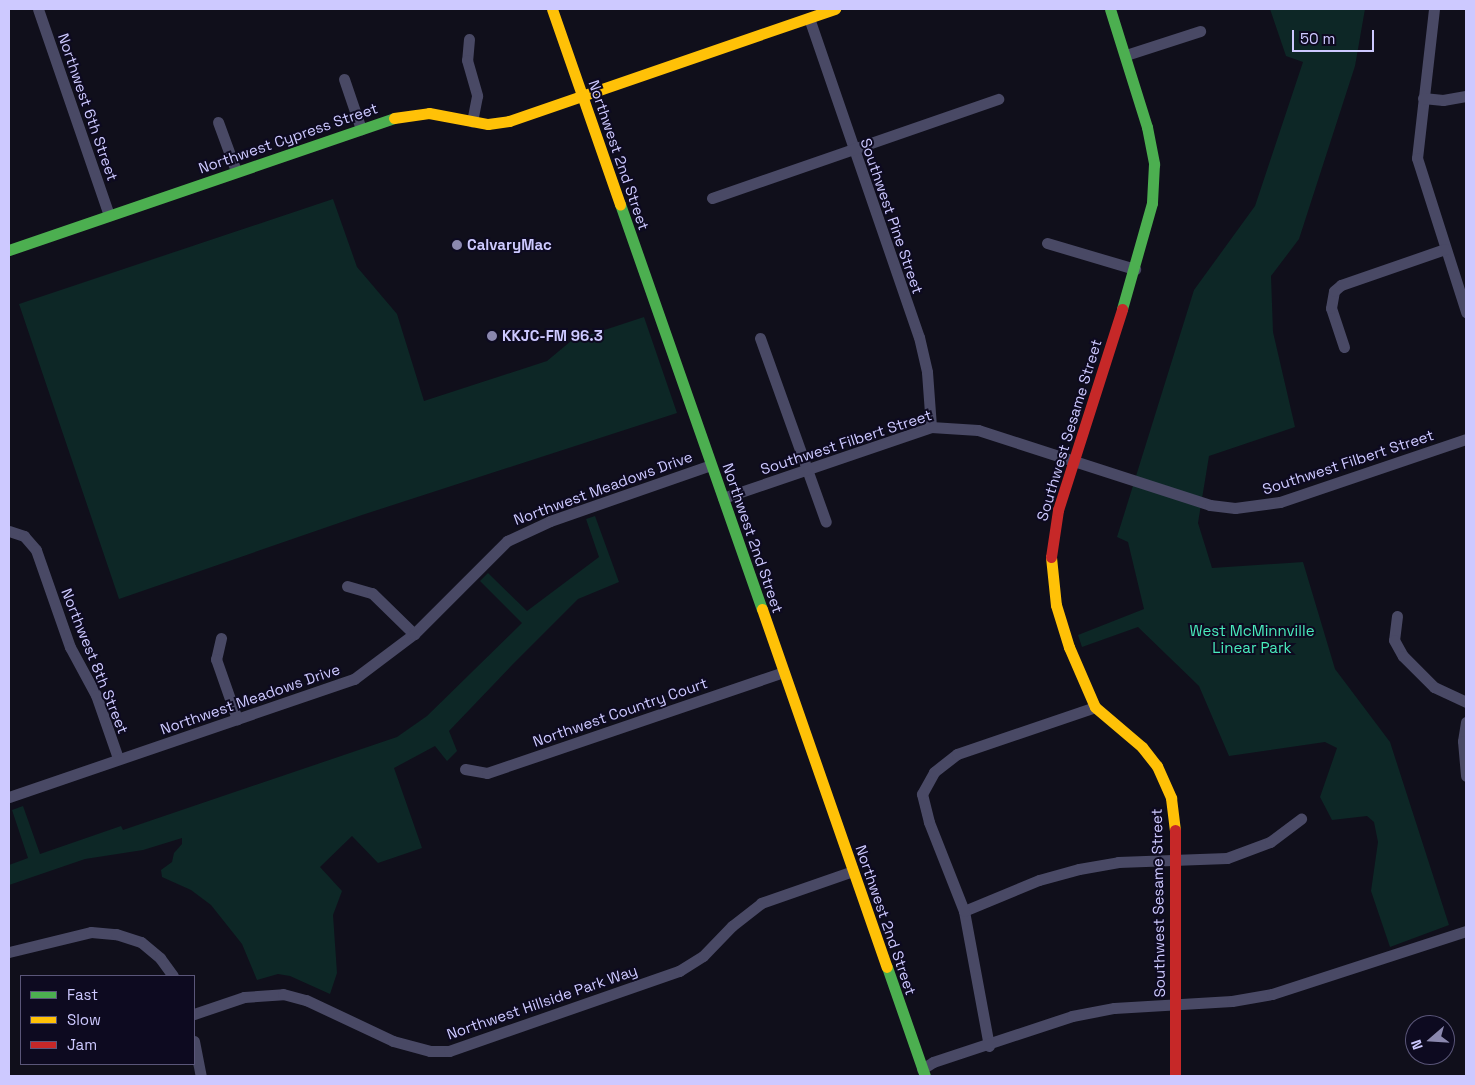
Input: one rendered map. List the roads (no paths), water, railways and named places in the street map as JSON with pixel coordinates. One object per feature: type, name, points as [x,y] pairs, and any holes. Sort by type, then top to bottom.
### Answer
[{"type":"street","name":"Northwest 6th Street","points":[[38,9],[109,215]]},
{"type":"street","name":"Northwest 2nd Street","points":[[552,9],[924,1073]]},
{"type":"street","name":"Northwest Cypress Street","points":[[9,250],[236,171],[418,112],[488,124],[509,121],[836,9]]},
{"type":"street","name":"Southwest Sesame Street","points":[[1110,9],[1148,127],[1154,164],[1148,224],[1073,459],[1054,530],[1052,574],[1056,605],[1069,647],[1095,707],[1142,747],[1167,783],[1175,828],[1175,1075]]},
{"type":"street","points":[[1434,9],[1417,158],[1466,312]]},
{"type":"street","name":"Southwest Pine Street","points":[[809,18],[919,337],[927,372],[931,427]]},
{"type":"street","points":[[1126,56],[1200,31]]},
{"type":"street","points":[[469,39],[467,60],[477,96],[472,122]]},
{"type":"street","points":[[344,79],[361,129]]},
{"type":"street","points":[[1423,98],[1443,100],[1466,96]]},
{"type":"street","points":[[712,198],[998,99]]},
{"type":"street","points":[[218,122],[236,171]]},
{"type":"street","points":[[1047,243],[1134,269]]},
{"type":"street","points":[[1344,348],[1331,308],[1334,291],[1341,285],[1445,249]]},
{"type":"street","points":[[760,338],[826,522]]},
{"type":"street","name":"Southwest Filbert Street","points":[[723,498],[931,427],[978,430],[1073,459],[1210,505],[1257,507],[1466,439]]},
{"type":"street","name":"Northwest Meadows Drive","points":[[9,797],[118,758],[354,679],[414,634],[507,541],[550,522],[711,464]]},
{"type":"street","name":"Northwest 8th Street","points":[[9,531],[24,536],[36,550],[70,647],[96,695],[118,758]]},
{"type":"street","points":[[347,586],[372,593],[414,634]]},
{"type":"street","points":[[1397,616],[1394,640],[1403,656],[1434,687],[1466,702]]},
{"type":"street","points":[[221,638],[216,659],[237,719]]},
{"type":"street","name":"Northwest Country Court","points":[[465,769],[487,773],[784,672]]},
{"type":"street","points":[[989,1046],[964,911],[924,809],[922,794],[930,778],[943,762],[957,754],[1095,707]]},
{"type":"street","points":[[1466,722],[1463,741],[1466,776]]},
{"type":"street","points":[[964,911],[1039,880],[1079,869],[1118,862],[1227,858],[1252,851],[1302,819]]},
{"type":"street","name":"Northwest Hillside Park Way","points":[[195,1014],[244,997],[283,994],[306,1000],[393,1041],[430,1051],[449,1051],[679,971],[703,956],[732,926],[761,903],[852,871]]},
{"type":"street","points":[[924,1073],[933,1062],[989,1046],[1072,1016],[1114,1008],[1232,1001],[1272,994],[1466,931]]},
{"type":"street","points":[[9,952],[92,932],[116,934],[141,942],[160,958],[172,975]]},
{"type":"street","points":[[195,1046],[201,1076]]},
{"type":"place","name":"CalvaryMac","points":[[457,245]]},
{"type":"place","name":"KKJC-FM 96.3","points":[[492,336]]},
{"type":"park label","name":"West McMinnville Linear Park","points":[[1252,638]]}]
